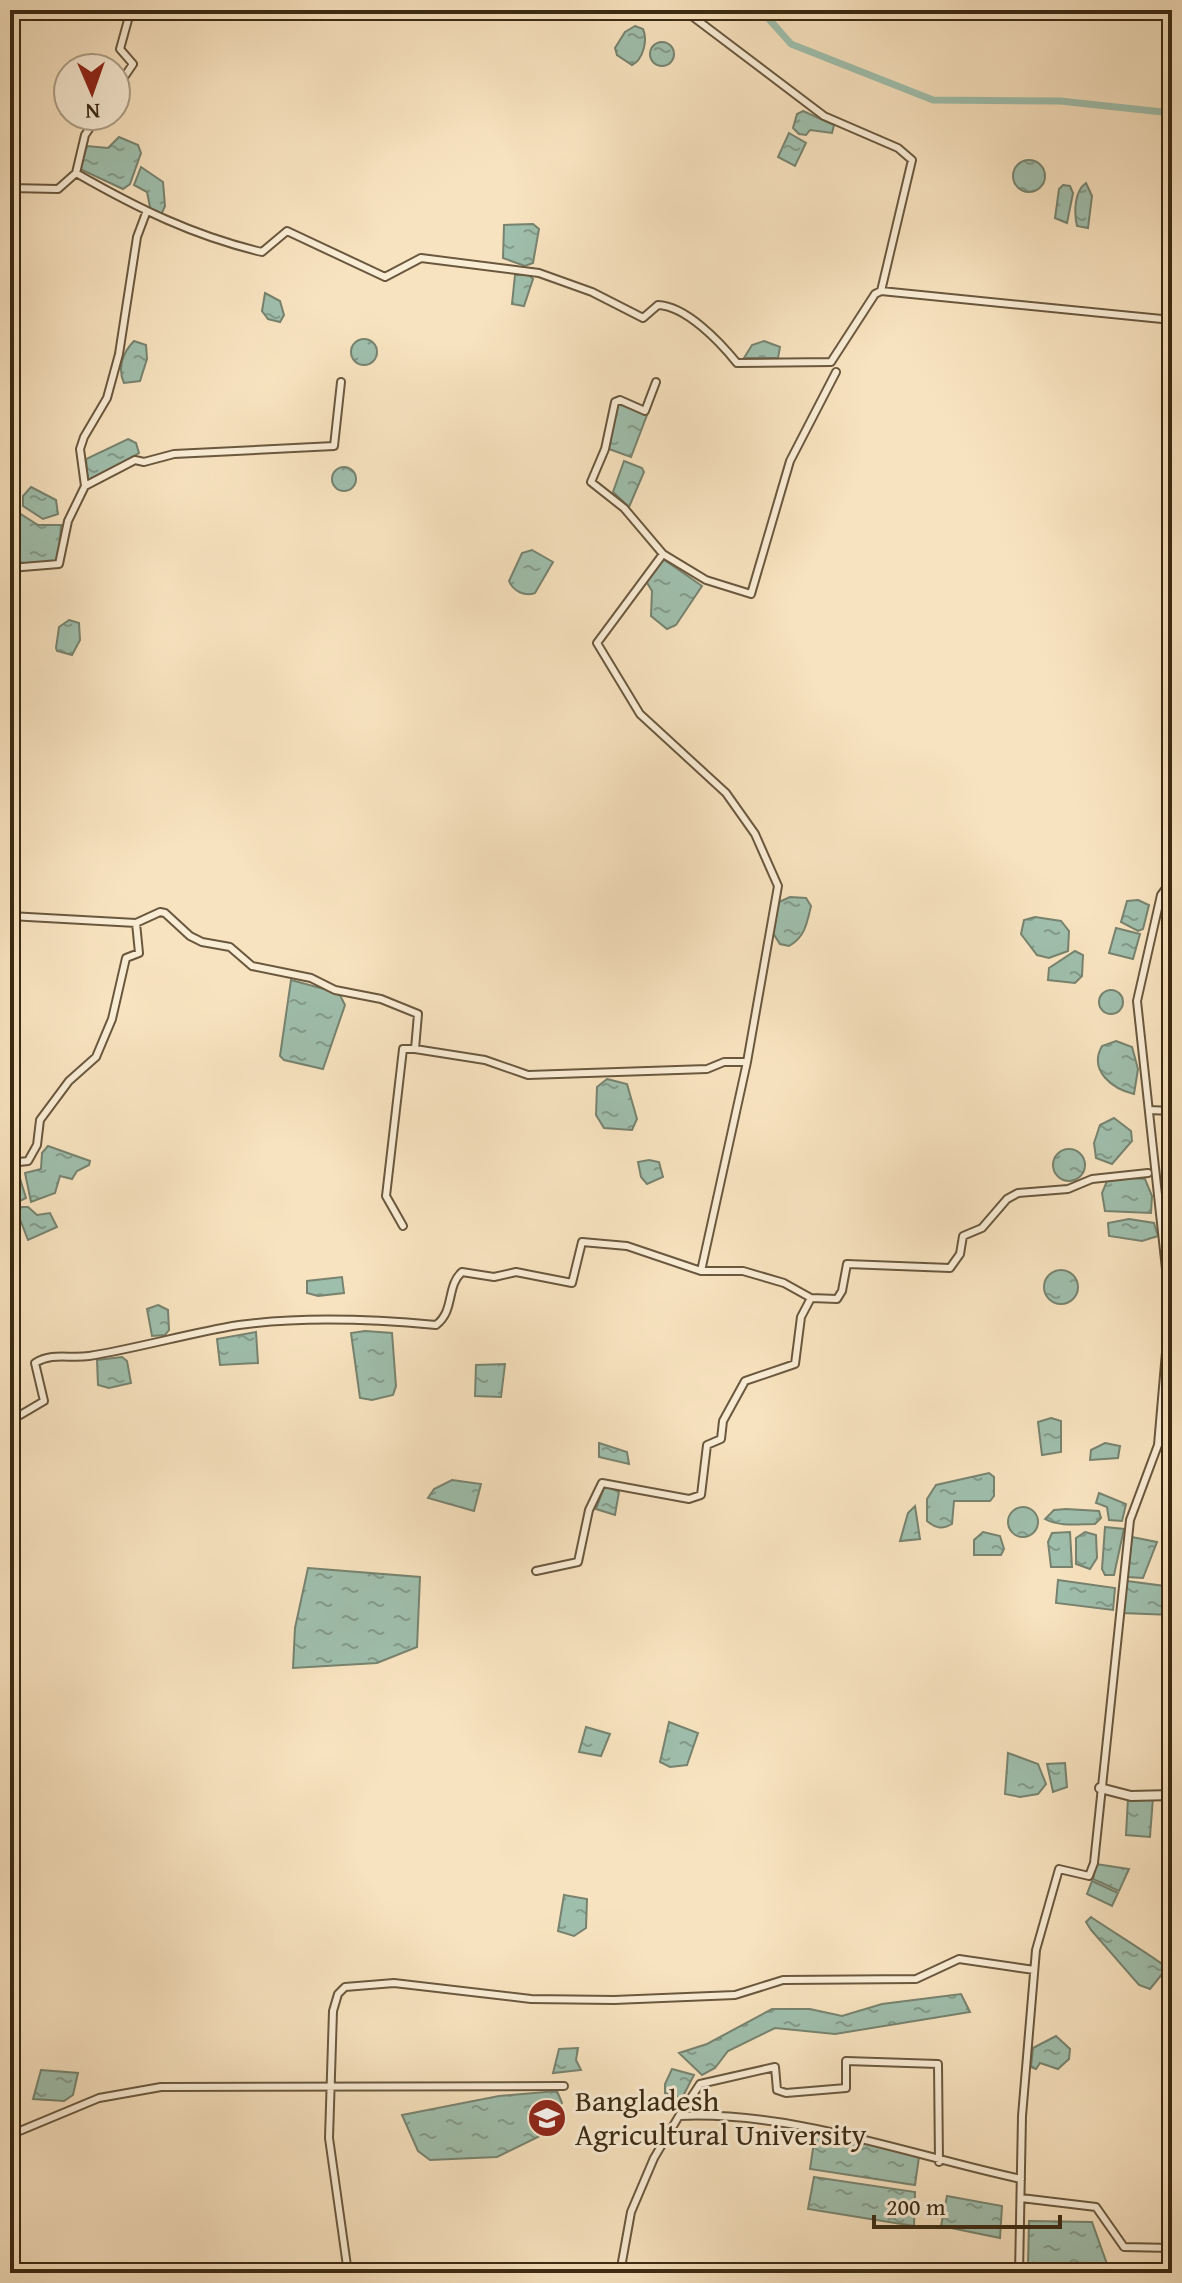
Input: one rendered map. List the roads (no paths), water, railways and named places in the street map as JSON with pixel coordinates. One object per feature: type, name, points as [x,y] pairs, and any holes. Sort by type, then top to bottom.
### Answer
[{"type":"street","points":[[123,52],[120,49],[128,20],[124,10]]},
{"type":"street","points":[[684,10],[824,116],[898,148],[912,160],[881,291]]},
{"type":"street","points":[[10,188],[58,189],[76,173],[87,132]]},
{"type":"street","points":[[76,173],[146,213],[191,232],[262,252],[287,231],[385,277],[421,258],[539,273],[592,292],[643,318],[658,305],[669,306],[711,332],[737,363],[831,362],[875,294],[881,291],[1172,320]]},
{"type":"street","points":[[10,568],[59,564],[68,521],[85,486],[80,449],[107,398],[119,354],[137,237],[146,213]]},
{"type":"street","points":[[656,382],[645,411],[620,400],[615,402],[602,457],[591,482],[624,508],[663,554],[706,580],[751,594],[790,461],[836,372]]},
{"type":"street","points":[[85,486],[135,460],[144,462],[174,454],[334,446],[341,382]]},
{"type":"street","points":[[663,554],[597,643],[640,714],[726,793],[755,834],[778,886],[747,1062],[701,1271]]},
{"type":"street","points":[[1172,880],[1161,895],[1137,1001],[1170,1306],[1158,1445],[1130,1520],[1094,1863],[1089,1876],[1059,1869],[1036,1950],[1022,2116],[1020,2271],[1172,2272]]},
{"type":"street","points":[[10,916],[136,923],[165,913],[190,936],[202,942],[230,947],[252,966],[311,978],[335,990],[381,999],[418,1014],[415,1049]]},
{"type":"street","points":[[10,1163],[28,1161],[33,1156],[40,1120],[69,1081],[96,1057],[112,1019],[126,958],[139,953],[136,923]]},
{"type":"street","points":[[403,1226],[386,1196],[403,1049],[485,1060],[528,1075],[707,1069],[724,1062],[747,1062]]},
{"type":"street","points":[[1149,1110],[1172,1111]]},
{"type":"street","points":[[10,1421],[44,1401],[35,1363],[46,1356],[86,1357],[238,1325],[285,1320],[382,1320],[436,1325],[444,1319],[455,1278],[462,1272],[494,1277],[516,1272],[572,1283],[582,1242],[627,1246],[701,1271],[743,1271],[784,1283],[811,1298],[840,1297],[847,1264],[950,1268],[960,1254],[963,1236],[982,1228],[1007,1199],[1018,1193],[1068,1189],[1092,1179],[1148,1173]]},
{"type":"street","points":[[536,1571],[578,1562],[589,1510],[602,1483],[689,1499],[701,1495],[707,1445],[721,1439],[723,1421],[745,1381],[795,1364],[801,1317],[811,1298]]},
{"type":"street","points":[[1100,1788],[1131,1796],[1172,1795]]},
{"type":"street","points":[[348,2273],[329,2138],[333,2011],[338,1994],[345,1987],[394,1983],[531,1999],[614,2000],[735,1995],[783,1980],[916,1979],[959,1959],[1034,1970]]},
{"type":"street","points":[[620,2273],[631,2212],[654,2158],[700,2084],[775,2067],[777,2090],[786,2093],[846,2088],[846,2061],[938,2064],[939,2162]]},
{"type":"street","points":[[10,2135],[99,2098],[161,2087],[564,2086]]},
{"type":"street","points":[[679,2116],[720,2114],[901,2146],[939,2162],[1021,2179]]},
{"type":"street","points":[[1021,2198],[1096,2207],[1124,2247],[1172,2248]]},
{"type":"water","points":[[635,26],[643,29],[645,44],[639,59],[632,65],[617,55],[615,48],[625,32]]},
{"type":"water","points":[[662,42],[670,46],[674,54],[670,62],[662,66],[654,62],[650,54],[654,46]]},
{"type":"water","points":[[803,111],[834,125],[832,133],[810,130],[806,135],[799,134],[793,128],[797,114]]},
{"type":"water","points":[[789,133],[806,143],[795,166],[778,157]]},
{"type":"water","points":[[119,137],[138,145],[141,153],[130,184],[123,189],[80,169],[87,146],[108,148]]},
{"type":"water","points":[[1029,160],[1040,165],[1045,176],[1040,187],[1029,192],[1018,187],[1013,176],[1018,165]]},
{"type":"water","points":[[141,167],[163,182],[165,206],[161,215],[151,212],[147,192],[134,185]]},
{"type":"water","points":[[1086,183],[1092,196],[1088,228],[1077,226],[1075,215],[1077,197]]},
{"type":"water","points":[[1063,185],[1070,186],[1073,193],[1067,223],[1055,218],[1059,189]]},
{"type":"water","points":[[533,224],[539,229],[533,263],[525,266],[503,258],[504,225]]},
{"type":"water","points":[[515,275],[529,275],[533,279],[524,306],[512,304]]},
{"type":"water","points":[[265,293],[280,301],[284,315],[280,322],[268,319],[262,311]]},
{"type":"water","points":[[364,339],[373,343],[377,352],[373,361],[364,365],[355,361],[351,352],[355,343]]},
{"type":"water","points":[[134,341],[146,345],[147,359],[140,381],[124,383],[122,360]]},
{"type":"water","points":[[764,341],[780,347],[778,358],[744,358],[752,345]]},
{"type":"water","points":[[617,403],[647,415],[631,457],[609,449]]},
{"type":"water","points":[[128,439],[136,443],[139,453],[88,482],[86,459]]},
{"type":"water","points":[[624,461],[642,468],[644,472],[629,507],[613,492]]},
{"type":"water","points":[[344,467],[352,471],[356,479],[352,487],[344,491],[336,487],[332,479],[336,471]]},
{"type":"water","points":[[31,487],[56,500],[58,514],[43,519],[23,506],[23,496]]},
{"type":"water","points":[[16,511],[38,525],[61,525],[58,562],[31,565],[13,560],[10,544]]},
{"type":"water","points":[[532,550],[553,562],[535,593],[523,594],[509,581],[522,553]]},
{"type":"water","points":[[663,559],[702,586],[676,625],[667,629],[651,616],[652,591],[646,581]]},
{"type":"water","points":[[69,620],[79,623],[80,640],[72,655],[56,648],[59,627]]},
{"type":"water","points":[[790,897],[806,898],[811,906],[802,934],[789,946],[780,944],[773,933],[779,902]]},
{"type":"water","points":[[1138,900],[1149,905],[1143,929],[1138,931],[1121,922],[1127,901]]},
{"type":"water","points":[[1035,917],[1061,921],[1069,931],[1068,951],[1049,958],[1037,955],[1021,934],[1024,920]]},
{"type":"water","points":[[1116,928],[1140,934],[1133,959],[1109,953]]},
{"type":"water","points":[[1075,951],[1083,955],[1082,976],[1075,983],[1048,980],[1049,968]]},
{"type":"water","points":[[291,980],[339,993],[345,1005],[323,1069],[284,1060],[280,1056]]},
{"type":"water","points":[[1111,990],[1120,993],[1123,1002],[1120,1011],[1111,1014],[1102,1011],[1099,1002],[1102,993]]},
{"type":"water","points":[[1116,1041],[1132,1047],[1138,1069],[1134,1094],[1118,1088],[1100,1071],[1098,1055],[1102,1046]]},
{"type":"water","points":[[607,1079],[627,1084],[637,1119],[632,1130],[604,1128],[596,1115],[597,1087]]},
{"type":"water","points":[[1114,1118],[1131,1131],[1132,1141],[1112,1164],[1096,1158],[1094,1143],[1100,1125]]},
{"type":"water","points":[[48,1146],[90,1161],[89,1165],[77,1171],[72,1179],[60,1176],[55,1193],[31,1202],[25,1173],[41,1169],[42,1153]]},
{"type":"water","points":[[1069,1149],[1080,1154],[1085,1165],[1080,1176],[1069,1181],[1058,1176],[1053,1165],[1058,1154]]},
{"type":"water","points":[[638,1162],[659,1162],[663,1177],[647,1184],[641,1177]]},
{"type":"water","points":[[10,1170],[18,1172],[26,1198],[10,1206]]},
{"type":"water","points":[[1145,1179],[1152,1196],[1151,1213],[1105,1211],[1102,1193],[1107,1181]]},
{"type":"water","points":[[21,1207],[28,1207],[37,1215],[50,1213],[57,1227],[28,1240],[18,1214]]},
{"type":"water","points":[[1129,1219],[1154,1223],[1158,1236],[1142,1241],[1109,1236],[1108,1223]]},
{"type":"water","points":[[1061,1270],[1073,1275],[1078,1287],[1073,1299],[1061,1304],[1049,1299],[1044,1287],[1049,1275]]},
{"type":"water","points":[[342,1277],[344,1293],[318,1296],[307,1293],[307,1281]]},
{"type":"water","points":[[158,1305],[168,1310],[169,1330],[165,1335],[152,1336],[147,1309]]},
{"type":"water","points":[[256,1332],[258,1363],[220,1365],[217,1339]]},
{"type":"water","points":[[351,1333],[392,1333],[396,1386],[393,1395],[372,1400],[360,1398]]},
{"type":"water","points":[[122,1357],[127,1361],[131,1383],[109,1388],[98,1385],[97,1360]]},
{"type":"water","points":[[505,1364],[501,1397],[475,1396],[476,1365]]},
{"type":"water","points":[[1051,1418],[1061,1421],[1061,1452],[1042,1455],[1038,1422]]},
{"type":"water","points":[[599,1443],[627,1452],[629,1464],[599,1457]]},
{"type":"water","points":[[1105,1443],[1120,1446],[1118,1458],[1090,1460],[1091,1450]]},
{"type":"water","points":[[989,1473],[994,1477],[994,1496],[990,1501],[954,1501],[952,1524],[942,1528],[927,1521],[927,1499],[936,1485]]},
{"type":"water","points":[[452,1480],[481,1484],[474,1511],[428,1498],[434,1489]]},
{"type":"water","points":[[605,1485],[619,1492],[615,1515],[596,1509]]},
{"type":"water","points":[[1099,1493],[1126,1504],[1122,1521],[1109,1520],[1107,1507],[1096,1503]]},
{"type":"water","points":[[915,1506],[920,1539],[900,1541],[908,1513]]},
{"type":"water","points":[[1023,1507],[1034,1511],[1038,1522],[1034,1533],[1023,1537],[1012,1533],[1008,1522],[1012,1511]]},
{"type":"water","points":[[1054,1510],[1099,1511],[1101,1518],[1095,1524],[1076,1525],[1045,1519]]},
{"type":"water","points":[[1105,1527],[1124,1529],[1114,1575],[1105,1575],[1102,1569]]},
{"type":"water","points":[[983,1532],[1000,1536],[1004,1549],[1001,1555],[974,1555],[974,1540]]},
{"type":"water","points":[[1070,1532],[1072,1567],[1051,1567],[1048,1542],[1052,1533]]},
{"type":"water","points":[[1085,1532],[1096,1535],[1097,1558],[1090,1569],[1076,1564],[1076,1538]]},
{"type":"water","points":[[1132,1537],[1157,1542],[1143,1578],[1127,1577]]},
{"type":"water","points":[[308,1568],[420,1577],[417,1647],[377,1663],[293,1668],[295,1628]]},
{"type":"water","points":[[1058,1580],[1115,1588],[1113,1610],[1056,1603]]},
{"type":"water","points":[[1127,1581],[1172,1587],[1172,1615],[1122,1613]]},
{"type":"water","points":[[669,1722],[698,1733],[687,1765],[670,1767],[660,1762]]},
{"type":"water","points":[[586,1727],[610,1734],[601,1756],[579,1752]]},
{"type":"water","points":[[1008,1753],[1038,1764],[1046,1784],[1038,1794],[1020,1797],[1005,1794]]},
{"type":"water","points":[[1065,1763],[1067,1787],[1053,1792],[1047,1764]]},
{"type":"water","points":[[1153,1797],[1150,1837],[1126,1835],[1128,1798]]},
{"type":"water","points":[[1096,1864],[1129,1869],[1119,1891],[1093,1879]]},
{"type":"water","points":[[1092,1881],[1118,1893],[1112,1906],[1087,1894]]},
{"type":"water","points":[[564,1895],[587,1899],[586,1928],[574,1936],[558,1931]]},
{"type":"water","points":[[1091,1917],[1167,1968],[1150,1989],[1139,1985],[1091,1930],[1086,1922]]},
{"type":"water","points":[[961,1994],[970,2012],[835,2034],[775,2028],[728,2051],[715,2068],[702,2075],[679,2053],[707,2044],[772,2009],[810,2009],[842,2016],[882,2004]]},
{"type":"water","points":[[1056,2036],[1070,2049],[1069,2059],[1058,2069],[1040,2063],[1036,2069],[1031,2067],[1033,2048]]},
{"type":"water","points":[[578,2048],[576,2060],[581,2070],[553,2073],[559,2049]]},
{"type":"water","points":[[672,2069],[694,2075],[682,2098],[665,2093],[665,2084]]},
{"type":"water","points":[[41,2070],[78,2073],[73,2095],[64,2101],[33,2099]]},
{"type":"water","points":[[557,2091],[562,2103],[540,2136],[497,2157],[430,2160],[418,2151],[402,2115],[499,2096]]},
{"type":"water","points":[[815,2135],[900,2149],[919,2157],[915,2185],[810,2169]]},
{"type":"water","points":[[814,2177],[915,2192],[914,2226],[808,2209]]},
{"type":"water","points":[[947,2196],[1002,2206],[1000,2238],[941,2226]]},
{"type":"water","points":[[1029,2221],[1092,2222],[1107,2264],[1028,2264]]},
{"type":"waterway","points":[[761,10],[791,44],[933,100],[1060,101],[1172,113]]},
{"type":"place","name":"Bangladesh Agricultural University","points":[[547,2118]]}]
